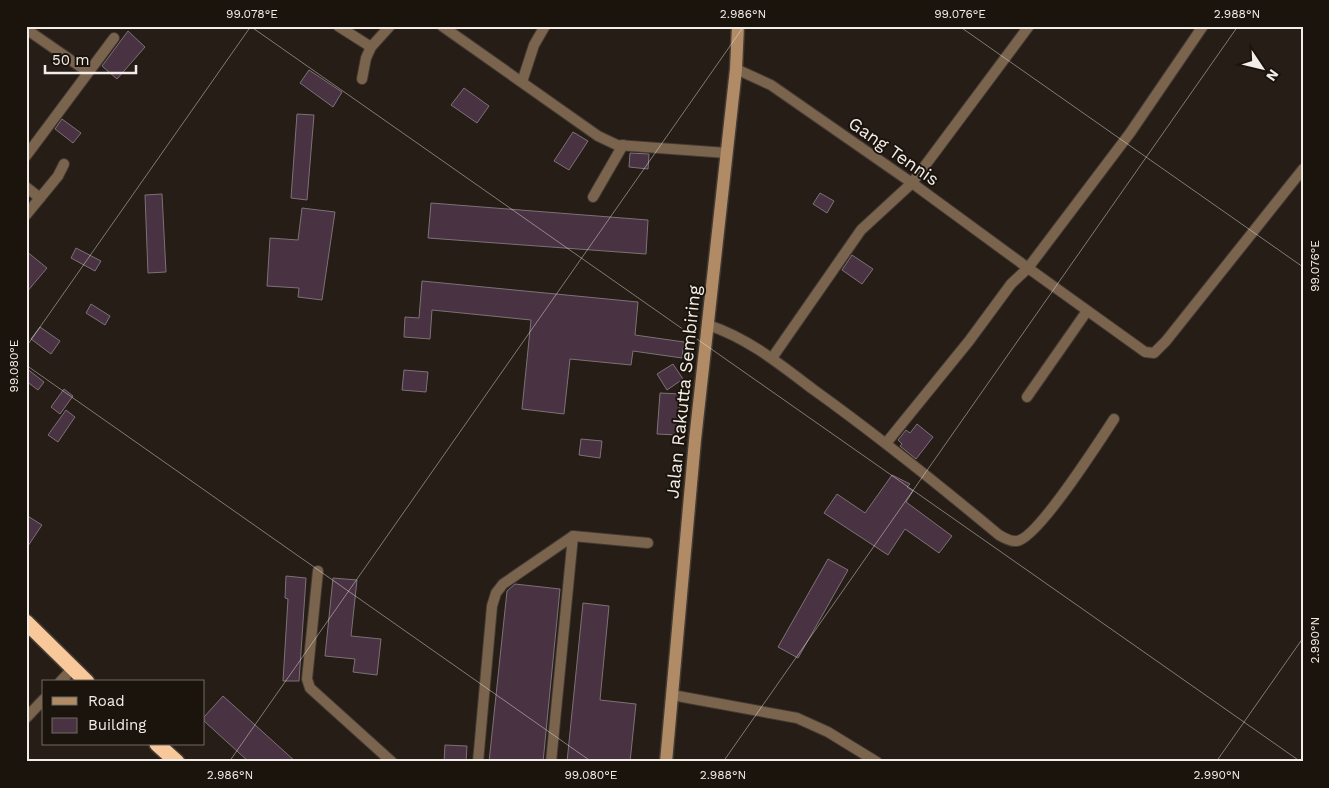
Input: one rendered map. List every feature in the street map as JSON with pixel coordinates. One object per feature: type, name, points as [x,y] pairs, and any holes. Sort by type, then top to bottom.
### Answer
[{"type":"highway","points":[[26,622],[85,680]]},
{"type":"highway","points":[[159,746],[177,762]]},
{"type":"main road","name":"Jalan Rakutta Sembiring","points":[[666,762],[695,440],[736,69],[738,26]]},
{"type":"street","points":[[338,26],[371,47]]},
{"type":"street","points":[[362,79],[366,58],[371,47],[390,26]]},
{"type":"street","points":[[442,26],[598,136],[623,145],[727,153]]},
{"type":"street","points":[[522,82],[532,50],[545,26]]},
{"type":"street","points":[[772,358],[861,230],[912,183],[1029,26]]},
{"type":"street","points":[[887,442],[969,342],[1011,284],[1028,268],[1130,133],[1202,26]]},
{"type":"street","points":[[26,29],[88,72]]},
{"type":"street","points":[[26,156],[114,38]]},
{"type":"street","name":"Gang Tennis","points":[[736,69],[771,85],[912,183],[1145,352],[1154,353],[1166,341],[1303,169]]},
{"type":"street","points":[[593,197],[623,145]]},
{"type":"street","points":[[26,215],[64,164]]},
{"type":"street","points":[[26,187],[40,198]]},
{"type":"street","points":[[1027,397],[1088,311]]},
{"type":"street","points":[[708,325],[730,333],[772,358],[887,442],[999,535],[1009,540],[1019,541],[1062,497],[1114,419]]},
{"type":"street","points":[[551,762],[573,536]]},
{"type":"street","points":[[478,762],[492,606],[496,593],[502,584],[573,536],[648,543]]},
{"type":"street","points":[[318,571],[307,679],[310,688],[392,762]]},
{"type":"street","points":[[62,680],[72,668]]},
{"type":"street","points":[[672,695],[796,718],[828,732],[877,762]]},
{"type":"street","points":[[26,718],[42,701]]},
{"type":"building","points":[[128,31],[145,47],[117,79],[102,66]]},
{"type":"building","points":[[309,70],[342,92],[333,107],[300,83]]},
{"type":"building","points":[[464,88],[489,106],[477,123],[451,105]]},
{"type":"building","points":[[297,114],[314,115],[307,200],[291,198]]},
{"type":"building","points":[[62,119],[81,133],[73,143],[55,129]]},
{"type":"building","points":[[573,132],[588,141],[569,170],[554,161]]},
{"type":"building","points":[[630,153],[649,154],[648,169],[629,167]]},
{"type":"building","points":[[820,193],[834,201],[827,213],[813,204]]},
{"type":"building","points":[[162,194],[166,272],[148,273],[145,195]]},
{"type":"building","points":[[431,203],[648,220],[646,254],[428,238]]},
{"type":"building","points":[[302,208],[335,212],[322,300],[298,297],[299,288],[267,286],[270,238],[298,240]]},
{"type":"building","points":[[76,248],[101,261],[95,271],[71,258]]},
{"type":"building","points":[[26,251],[47,268],[26,293]]},
{"type":"building","points":[[852,255],[873,269],[862,284],[842,270]]},
{"type":"building","points":[[422,281],[638,302],[635,335],[684,342],[682,358],[633,351],[631,365],[570,359],[564,414],[522,409],[531,320],[432,310],[430,339],[404,337],[405,317],[419,318]]},
{"type":"building","points":[[91,304],[110,316],[105,325],[86,313]]},
{"type":"building","points":[[40,327],[60,341],[51,354],[31,339]]},
{"type":"building","points":[[673,364],[683,379],[667,390],[657,374]]},
{"type":"building","points":[[26,368],[44,382],[38,390],[26,381]]},
{"type":"building","points":[[404,370],[428,372],[426,392],[402,390]]},
{"type":"building","points":[[64,389],[73,396],[60,414],[51,407]]},
{"type":"building","points":[[660,393],[680,394],[678,435],[657,434]]},
{"type":"building","points":[[66,410],[75,417],[58,442],[48,435]]},
{"type":"building","points":[[917,424],[933,437],[916,459],[900,446],[902,444],[898,440],[906,430],[910,433]]},
{"type":"building","points":[[581,439],[602,441],[600,458],[579,455]]},
{"type":"building","points":[[892,475],[910,484],[907,487],[913,491],[906,502],[952,536],[939,553],[905,529],[888,555],[824,513],[837,494],[865,513]]},
{"type":"building","points":[[26,515],[42,525],[26,549]]},
{"type":"building","points":[[828,559],[848,570],[798,658],[778,647]]},
{"type":"building","points":[[286,576],[306,578],[299,681],[283,681],[288,599],[285,598]]},
{"type":"building","points":[[333,578],[357,580],[351,636],[381,639],[377,675],[353,672],[355,659],[325,656]]},
{"type":"building","points":[[515,584],[560,589],[543,762],[489,762],[507,591]]},
{"type":"building","points":[[583,603],[609,606],[600,700],[636,704],[630,762],[567,762]]},
{"type":"building","points":[[223,696],[296,762],[249,762],[205,722],[205,716]]},
{"type":"building","points":[[445,745],[467,746],[466,762],[444,762]]}]
